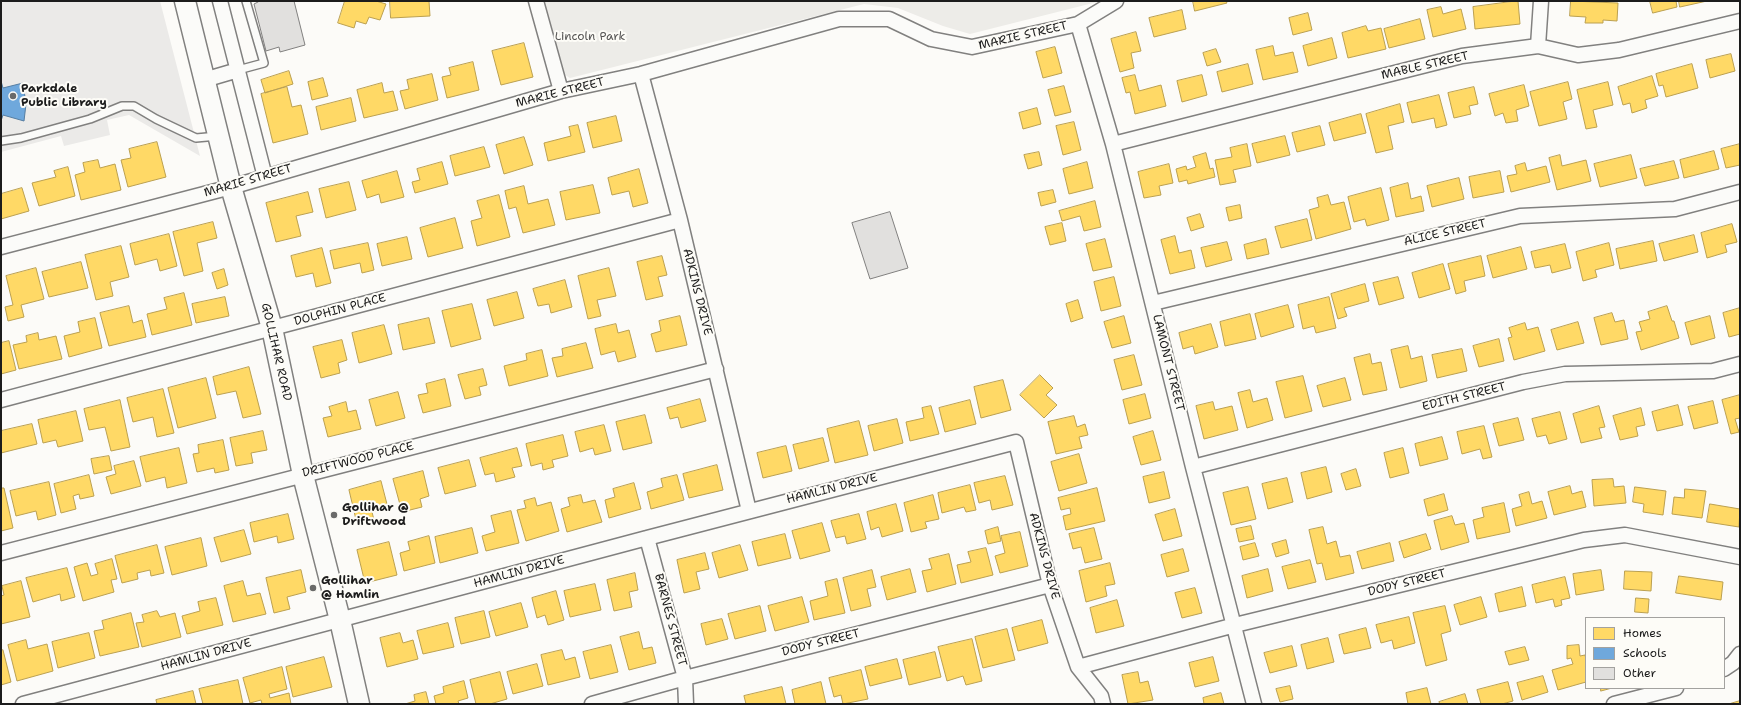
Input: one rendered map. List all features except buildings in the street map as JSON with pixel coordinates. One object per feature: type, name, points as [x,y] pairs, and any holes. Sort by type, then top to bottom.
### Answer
[{"type":"main road","name":"GOLLIHAR ROAD","points":[[185,1],[231,187],[272,328],[302,474],[340,620],[359,704]]},
{"type":"street","points":[[220,1],[265,177]]},
{"type":"street","points":[[536,1],[561,91]]},
{"type":"street","name":"MARIE STREET","points":[[1,247],[231,187],[561,91],[641,74],[839,19],[888,18],[931,39],[972,47],[1078,24],[1116,1]]},
{"type":"street","points":[[1538,46],[1541,1]]},
{"type":"street","name":"MABLE STREET","points":[[1113,144],[1462,56],[1538,46],[1578,55],[1612,51],[1740,21]]},
{"type":"street","name":"LAMONT STREET","points":[[1078,24],[1113,144],[1193,467],[1235,625],[1254,704]]},
{"type":"street","points":[[204,80],[238,70]]},
{"type":"street","name":"ADKINS DRIVE","points":[[641,74],[680,220],[749,511]]},
{"type":"street","name":"ALICE STREET","points":[[1153,303],[1520,216],[1674,209],[1740,192]]},
{"type":"street","name":"DOLPHIN PLACE","points":[[1,400],[680,220]]},
{"type":"street","name":"EDITH STREET","points":[[1193,467],[1523,382],[1565,374],[1713,371],[1740,364]]},
{"type":"street","name":"DRIFTWOOD PLACE","points":[[1,553],[302,474],[716,369]]},
{"type":"street","name":"ADKINS DRIVE","points":[[1016,442],[1050,585],[1078,667],[1100,696],[1103,704]]},
{"type":"street","name":"HAMLIN DRIVE","points":[[23,704],[749,511],[1016,442]]},
{"type":"street","name":"DODY STREET","points":[[1078,667],[1235,625],[1584,540],[1625,535],[1740,557]]},
{"type":"street","name":"BARNES STREET","points":[[647,538],[685,678],[686,704]]},
{"type":"street","name":"DODY STREET","points":[[592,704],[685,678],[1050,585]]},
{"type":"street","points":[[1725,668],[1733,663],[1740,654]]},
{"type":"street","points":[[1614,704],[1672,689]]},
{"type":"lane","points":[[238,70],[264,63],[246,1]]},
{"type":"lane","points":[[1,141],[21,138],[90,119],[122,106],[134,106],[156,119],[196,138],[218,136]]},
{"type":"shaded area","points":[[9,1],[160,1],[200,156],[129,115],[107,120],[110,135],[64,146],[61,136],[1,152],[1,3]]},
{"type":"green space","name":"Lincoln Park","points":[[544,1],[1101,1],[970,34],[943,26],[898,8],[864,4],[570,78],[562,73]]},
{"type":"place","name":"Parkdale Public Library","points":[[13,96]]},
{"type":"place","name":"Gollihar @ Driftwood","points":[[334,515]]},
{"type":"place","name":"Gollihar @ Hamlin","points":[[313,588]]}]
